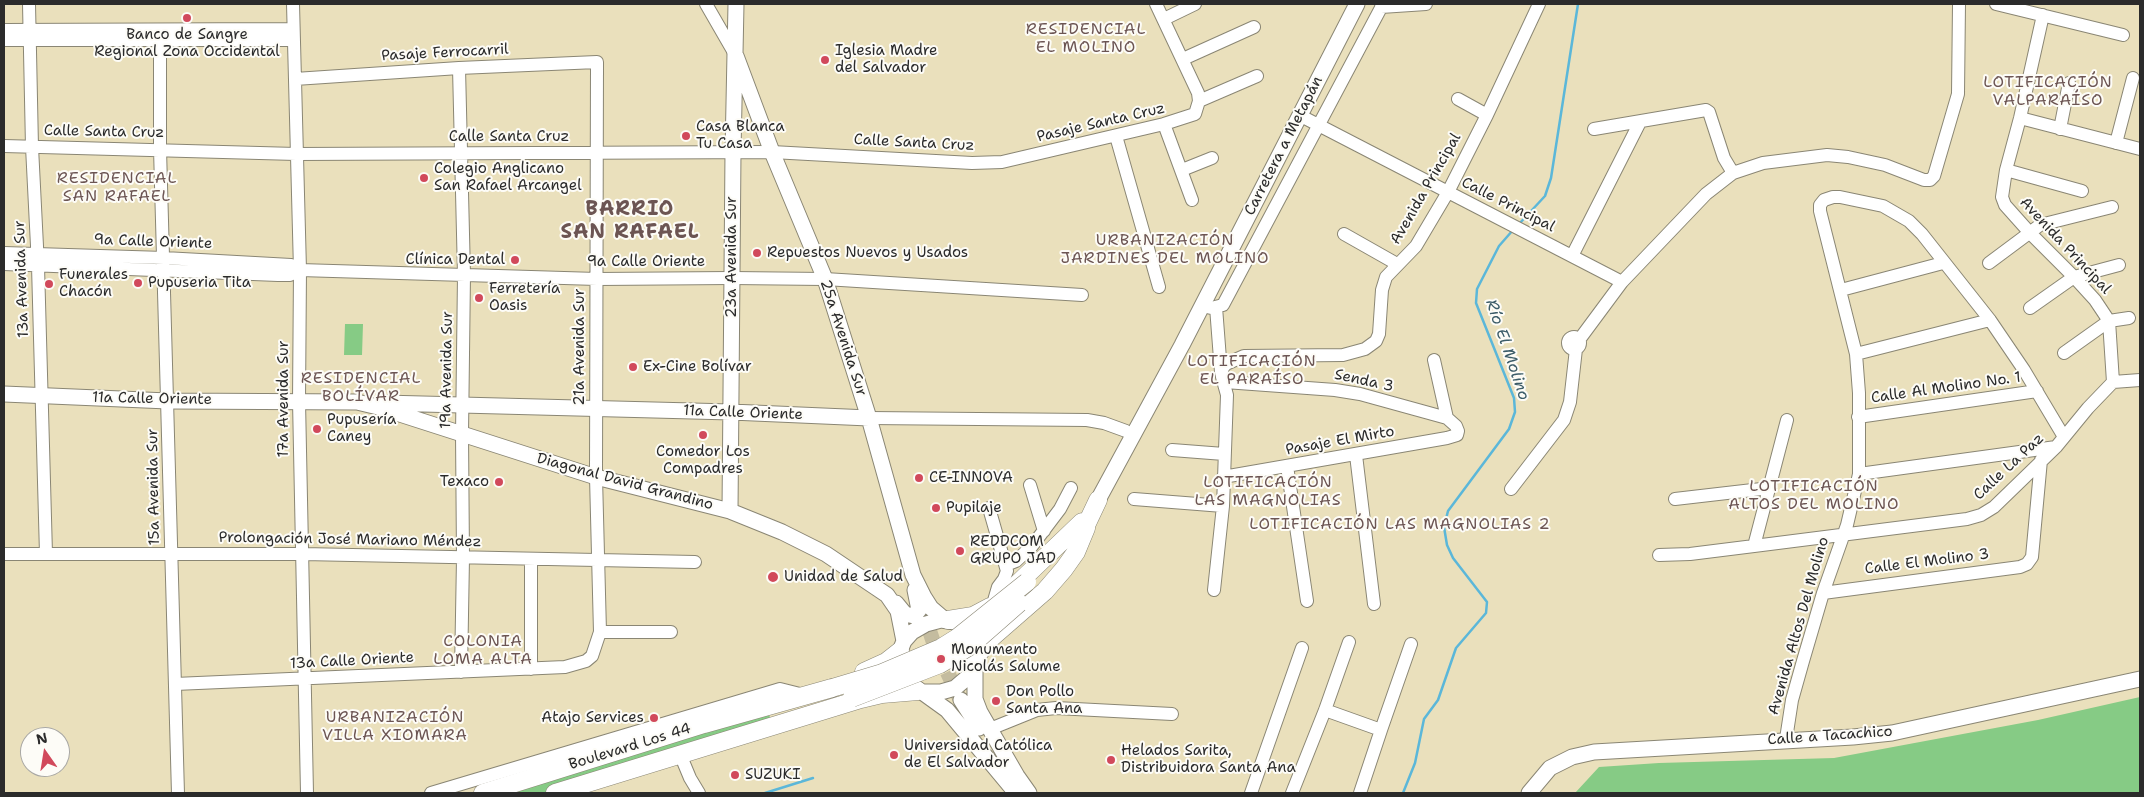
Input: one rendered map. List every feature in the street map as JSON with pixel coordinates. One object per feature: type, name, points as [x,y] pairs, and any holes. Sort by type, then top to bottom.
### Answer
[{"type":"highway","points":[[975,660],[1027,590],[1084,525],[1098,500]]},
{"type":"highway","points":[[946,620],[966,619],[979,614],[993,604],[1027,590]]},
{"type":"highway","points":[[777,703],[882,673],[941,648],[1027,590]]},
{"type":"highway","points":[[762,729],[852,698],[940,664],[970,646],[1027,590]]},
{"type":"highway","points":[[777,703],[858,675],[886,662],[902,646]]},
{"type":"highway","points":[[762,729],[882,694],[920,692]]},
{"type":"highway","name":"Boulevard Los 44","points":[[483,793],[777,703]]},
{"type":"highway","name":"Boulevard Los 44","points":[[555,793],[762,729]]},
{"type":"main road","name":"23a Avenida Sur","points":[[730,511],[736,4]]},
{"type":"main road","name":"Carretera a Metapán","points":[[1098,500],[1123,456],[1131,432],[1209,307],[1300,115],[1357,4]]},
{"type":"main road","name":"25a Avenida Sur","points":[[736,56],[772,152],[825,279],[869,418],[912,571],[931,608],[946,620]]},
{"type":"main road","name":"11a Calle Oriente","points":[[4,394],[168,401],[299,401]]},
{"type":"main road","name":"Diagonal David Grandino","points":[[299,401],[357,402],[596,478],[730,511],[782,532],[826,554],[882,590],[896,606],[902,646]]},
{"type":"main road","name":"11a Calle Oriente","points":[[357,402],[596,410],[731,412],[869,418]]},
{"type":"main road","points":[[882,590],[906,614],[914,616],[919,610],[912,571]]},
{"type":"main road","points":[[912,571],[922,608]]},
{"type":"main road","points":[[1016,793],[947,710],[920,692],[909,683],[903,674],[900,661],[902,646],[909,634],[920,627],[946,620],[959,624],[969,632],[975,646],[975,700],[1017,776],[1029,793]]},
{"type":"main road","points":[[920,692],[941,692],[957,686],[969,676],[975,660]]},
{"type":"main road","name":"Calle a Tacachico","points":[[1529,793],[1543,774],[1550,768],[1572,757],[1594,752],[1853,737],[1892,733],[2140,679]]},
{"type":"main road","points":[[960,700],[1006,768],[1017,776]]},
{"type":"street","name":"13a Avenida Sur","points":[[29,4],[46,554]]},
{"type":"street","name":"17a Avenida Sur","points":[[293,4],[300,270],[299,401],[307,793]]},
{"type":"street","points":[[706,4],[736,56]]},
{"type":"street","points":[[1156,4],[1183,59],[1198,93],[1199,101],[1257,76]]},
{"type":"street","points":[[1164,20],[1195,4]]},
{"type":"street","points":[[1214,590],[1223,506],[1227,396],[1209,307],[1223,304],[1382,5],[1426,4]]},
{"type":"street","name":"Avenida Principal","points":[[1223,374],[1226,364],[1238,358],[1251,355],[1343,355],[1365,349],[1376,341],[1379,334],[1384,282],[1397,264],[1407,257],[1416,246],[1448,192],[1487,115],[1539,4]]},
{"type":"street","points":[[1511,489],[1564,420],[1570,402],[1578,344],[1622,282],[1706,194],[1733,172],[1763,163],[1826,156],[1848,157],[1885,166],[1924,180],[1930,180],[1934,176],[1958,94],[1959,4]]},
{"type":"street","points":[[1996,4],[2123,35]]},
{"type":"street","name":"Avenida Principal","points":[[2043,16],[2006,170],[2002,197],[2005,206],[2074,276],[2095,300],[2109,321],[2113,382]]},
{"type":"street","points":[[1183,59],[1254,27]]},
{"type":"street","points":[[4,30],[30,35],[293,34]]},
{"type":"street","points":[[4,40],[30,35]]},
{"type":"street","name":"15a Avenida Sur","points":[[160,35],[160,149],[178,793]]},
{"type":"street","name":"Pasaje Ferrocarril","points":[[295,79],[459,68],[597,62]]},
{"type":"street","name":"21a Avenida Sur","points":[[597,62],[596,478],[600,632]]},
{"type":"street","name":"19a Avenida Sur","points":[[459,68],[464,275],[461,672]]},
{"type":"street","points":[[2116,143],[2133,78]]},
{"type":"street","points":[[2060,129],[2069,83]]},
{"type":"street","points":[[1458,99],[1487,115]]},
{"type":"street","name":"Pasaje Santa Cruz","points":[[1013,160],[1164,124],[1195,114],[1199,101]]},
{"type":"street","points":[[1594,129],[1708,111],[1724,158],[1733,172]]},
{"type":"street","name":"Calle Principal","points":[[1300,115],[1622,282]]},
{"type":"street","points":[[2020,118],[2140,149]]},
{"type":"street","points":[[1572,256],[1640,122]]},
{"type":"street","points":[[1164,124],[1192,200]]},
{"type":"street","points":[[1116,136],[1159,287]]},
{"type":"street","name":"Calle Santa Cruz","points":[[4,146],[296,154],[772,152],[972,163],[1013,160]]},
{"type":"street","points":[[1182,170],[1212,158]]},
{"type":"street","points":[[2006,170],[2082,191]]},
{"type":"street","name":"Avenida Altos Del Molino","points":[[1786,740],[1792,700],[1823,592],[1843,534],[1859,474],[1856,354],[1820,205],[1824,200],[1840,197],[1883,206],[1896,212],[1909,221],[1922,234],[1943,263]]},
{"type":"street","points":[[1989,263],[2040,225],[2112,207]]},
{"type":"street","points":[[1344,234],[1397,264]]},
{"type":"street","name":"9a Calle Oriente","points":[[4,253],[38,260]]},
{"type":"street","name":"9a Calle Oriente","points":[[4,264],[38,260],[164,264],[278,275],[290,275],[300,270],[597,279],[825,279],[1082,295]]},
{"type":"street","points":[[1841,290],[1943,263],[1990,320],[2037,391],[2060,442],[1859,474]]},
{"type":"street","points":[[2030,308],[2074,276],[2119,265]]},
{"type":"street","points":[[2064,353],[2109,321],[2129,318]]},
{"type":"street","points":[[1856,354],[1990,320]]},
{"type":"street","points":[[1434,360],[1447,418]]},
{"type":"street","name":"Senda 3","points":[[1223,374],[1348,392],[1447,418]]},
{"type":"street","points":[[2113,382],[2140,380]]},
{"type":"street","name":"Calle La Paz","points":[[1659,555],[1690,554],[1967,519],[1981,515],[1994,507],[2060,442],[2113,382]]},
{"type":"street","name":"Calle Al Molino No. 1","points":[[1858,417],[2037,391]]},
{"type":"street","name":"11a Calle Oriente","points":[[869,418],[1087,420],[1104,423],[1131,432]]},
{"type":"street","name":"Pasaje El Mirto","points":[[1223,477],[1457,435],[1456,426],[1447,418]]},
{"type":"street","points":[[1754,546],[1787,420]]},
{"type":"street","points":[[1172,450],[1224,454]]},
{"type":"street","points":[[1356,454],[1374,604]]},
{"type":"street","name":"Calle El Molino 3","points":[[1823,592],[2020,567],[2027,564],[2032,557],[2041,460]]},
{"type":"street","points":[[1287,466],[1307,601]]},
{"type":"street","points":[[1030,485],[1044,531]]},
{"type":"street","points":[[1006,566],[1020,558],[1044,531],[1071,488]]},
{"type":"street","points":[[1674,499],[1770,488]]},
{"type":"street","points":[[1134,499],[1223,506]]},
{"type":"street","points":[[989,508],[1006,566],[1006,575],[998,587],[993,604]]},
{"type":"street","name":"Prolongación José Mariano Méndez","points":[[4,554],[303,554],[695,562]]},
{"type":"street","points":[[531,560],[531,669]]},
{"type":"street","points":[[600,632],[671,632]]},
{"type":"street","name":"13a Calle Oriente","points":[[175,684],[304,680],[565,667],[586,661],[594,650],[600,632]]},
{"type":"street","points":[[1292,793],[1325,710],[1349,642]]},
{"type":"street","points":[[1360,793],[1411,644]]},
{"type":"street","points":[[1251,793],[1302,648]]},
{"type":"street","points":[[431,793],[780,689],[800,694]]},
{"type":"street","points":[[990,729],[1037,710],[1056,708],[1172,714]]},
{"type":"street","points":[[1325,710],[1382,730]]},
{"type":"street","points":[[680,754],[690,778],[699,793]]},
{"type":"green space","points":[[345,324],[363,324],[362,355],[344,355]]},
{"type":"green space","points":[[2140,697],[2140,793],[1575,793],[1599,767],[1659,763],[1834,758],[2038,720]]},
{"type":"green space","points":[[768,712],[771,720],[544,793],[498,793]]},
{"type":"waterway","name":"Río El Molino","points":[[1519,224],[1545,196],[1551,178],[1578,4]]},
{"type":"waterway","name":"Río El Molino","points":[[1403,793],[1415,763],[1424,719],[1438,700],[1456,648],[1486,613],[1487,602],[1453,558],[1447,545],[1444,527],[1448,511],[1509,429],[1515,412],[1514,398],[1476,303],[1477,289],[1499,246],[1513,230]]},
{"type":"waterway","points":[[765,793],[813,778]]},
{"type":"tunnel","points":[[922,608],[934,644],[960,699]]},
{"type":"place","name":"Banco de Sangre Regional Zona Occidental","points":[[187,18]]},
{"type":"place","name":"Iglesia Madre del Salvador","points":[[825,60]]},
{"type":"place","name":"Casa Blanca Tu Casa","points":[[686,136]]},
{"type":"place","name":"Colegio Anglicano San Rafael Arcangel","points":[[424,178]]},
{"type":"place","name":"Repuestos Nuevos y Usados","points":[[757,253]]},
{"type":"place","name":"Clínica Dental","points":[[515,260]]},
{"type":"place","name":"Pupuseria Tita","points":[[138,283]]},
{"type":"place","name":"Funerales Chacón","points":[[49,284]]},
{"type":"place","name":"Ferretería Oasis","points":[[479,298]]},
{"type":"place","name":"Ex-Cine Bolívar","points":[[633,367]]},
{"type":"place","name":"Pupusería Caney","points":[[317,429]]},
{"type":"place","name":"Comedor Los Compadres","points":[[703,435]]},
{"type":"place","name":"CE-INNOVA","points":[[919,478]]},
{"type":"place","name":"Texaco","points":[[499,482]]},
{"type":"place","name":"Pupilaje","points":[[936,508]]},
{"type":"place","name":"REDDCOM GRUPO JAD","points":[[960,551]]},
{"type":"place","name":"Unidad de Salud","points":[[773,577]]},
{"type":"place","name":"Monumento Nicolás Salume","points":[[941,659]]},
{"type":"place","name":"Don Pollo Santa Ana","points":[[996,701]]},
{"type":"place","name":"Atajo Services","points":[[654,718]]},
{"type":"place","name":"Universidad Católica de El Salvador","points":[[894,755]]},
{"type":"place","name":"Helados Sarita, Distribuidora Santa Ana","points":[[1111,760]]},
{"type":"place","name":"SUZUKI","points":[[735,775]]},
{"type":"district","name":"RESIDENCIAL EL MOLINO","points":[[1086,39]]},
{"type":"district","name":"LOTIFICACIÓN VALPARAÍSO","points":[[2048,92]]},
{"type":"district","name":"RESIDENCIAL SAN RAFAEL","points":[[117,188]]},
{"type":"district","name":"BARRIO SAN RAFAEL","points":[[630,222]]},
{"type":"district","name":"URBANIZACIÓN JARDINES DEL MOLINO","points":[[1165,250]]},
{"type":"district","name":"LOTIFICACIÓN EL PARAÍSO","points":[[1252,371]]},
{"type":"district","name":"RESIDENCIAL BOLÍVAR","points":[[361,388]]},
{"type":"district","name":"LOTIFICACIÓN LAS MAGNOLIAS","points":[[1268,492]]},
{"type":"district","name":"LOTIFICACIÓN ALTOS DEL MOLINO","points":[[1814,496]]},
{"type":"district","name":"LOTIFICACIÓN LAS MAGNOLIAS 2","points":[[1400,525]]},
{"type":"district","name":"COLONIA LOMA ALTA","points":[[483,651]]},
{"type":"district","name":"URBANIZACIÓN VILLA XIOMARA","points":[[395,727]]}]
